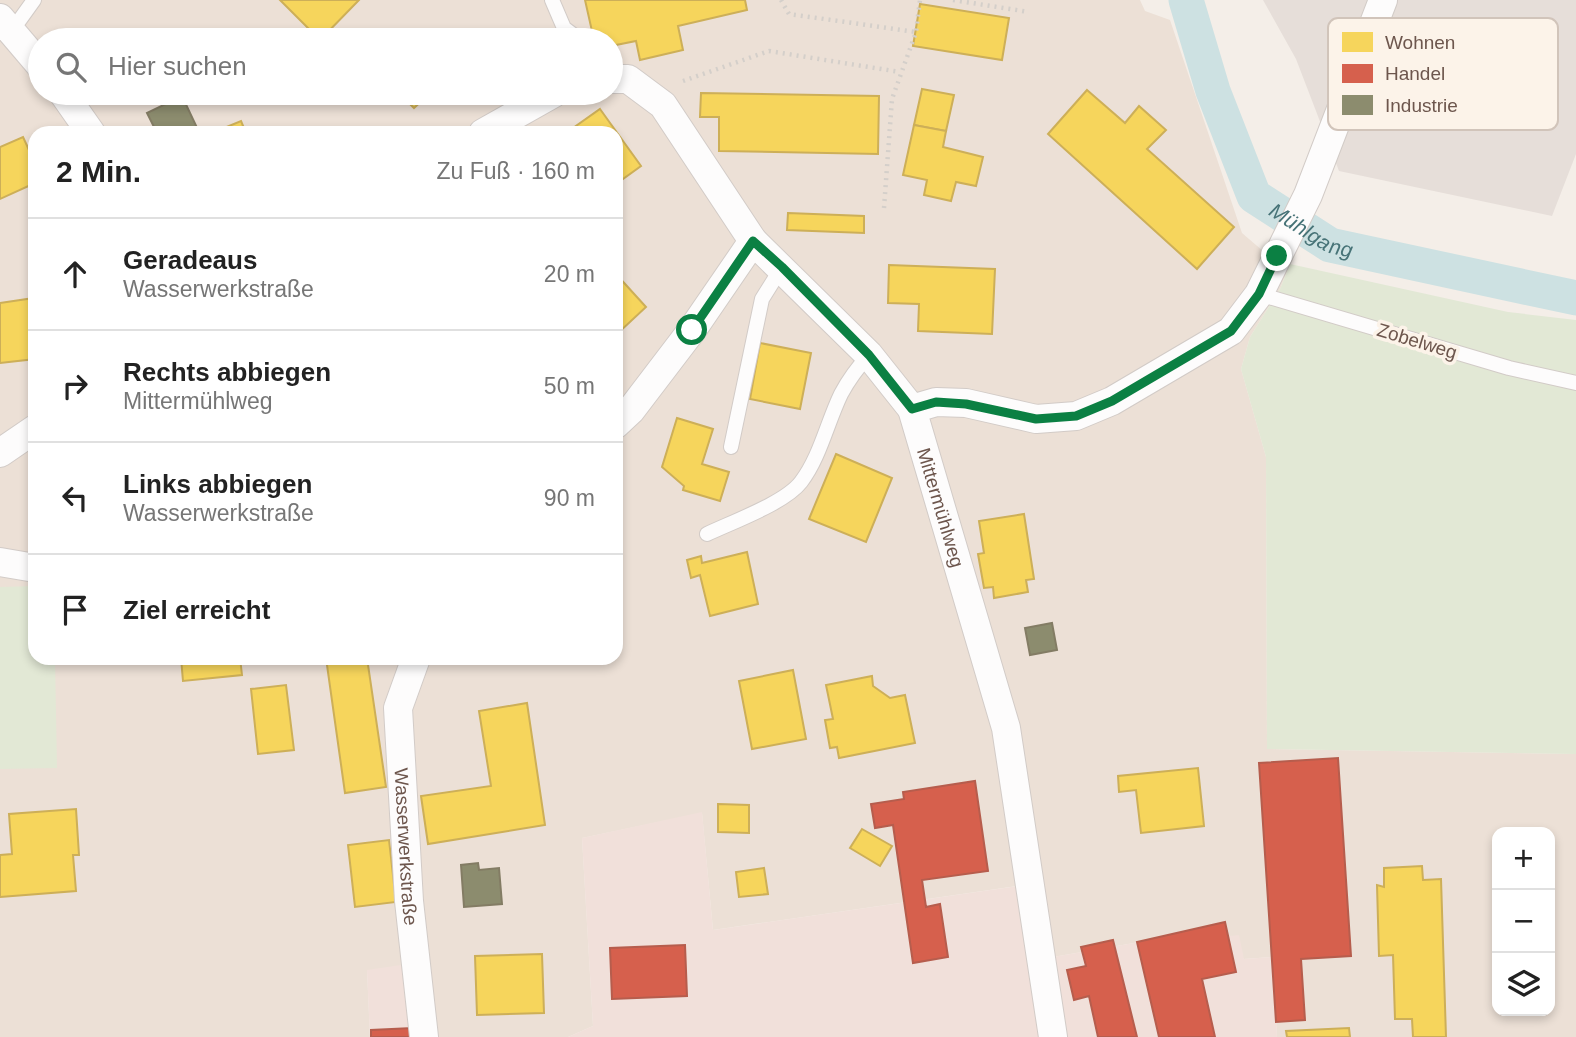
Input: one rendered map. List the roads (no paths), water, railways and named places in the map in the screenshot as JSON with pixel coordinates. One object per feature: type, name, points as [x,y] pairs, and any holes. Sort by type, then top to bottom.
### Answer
[{"type":"street","points":[[1375,18],[1382,0]]},
{"type":"street","points":[[8,35],[28,54]]},
{"type":"street","name":"Mittermühlweg","points":[[624,79],[663,105],[753,241],[869,355],[912,409],[1006,728],[1053,1037]]},
{"type":"street","points":[[71,105],[86,126]]},
{"type":"street","points":[[495,126],[533,105]]},
{"type":"street","points":[[912,409],[936,402],[966,404],[1036,419],[1076,416],[1112,401],[1231,331],[1259,294],[1308,195],[1333,130]]},
{"type":"street","points":[[623,417],[692,330],[753,241]]},
{"type":"street","points":[[0,453],[28,434]]},
{"type":"street","points":[[0,562],[28,567]]},
{"type":"street","name":"Wasserwerkstraße","points":[[413,665],[398,708],[409,901],[424,1037]]},
{"type":"lane","points":[[8,35],[34,0]]},
{"type":"lane","points":[[552,0],[564,28]]},
{"type":"lane","points":[[731,447],[762,299],[782,267]]},
{"type":"lane","name":"Zobelweg","points":[[1259,294],[1509,368],[1576,383]]},
{"type":"lane","points":[[707,534],[786,496],[801,483],[841,396],[854,372],[869,355]]},
{"type":"waterway","name":"Mühlgang","points":[[1186,0],[1213,91],[1254,196],[1330,245],[1576,298]]}]
